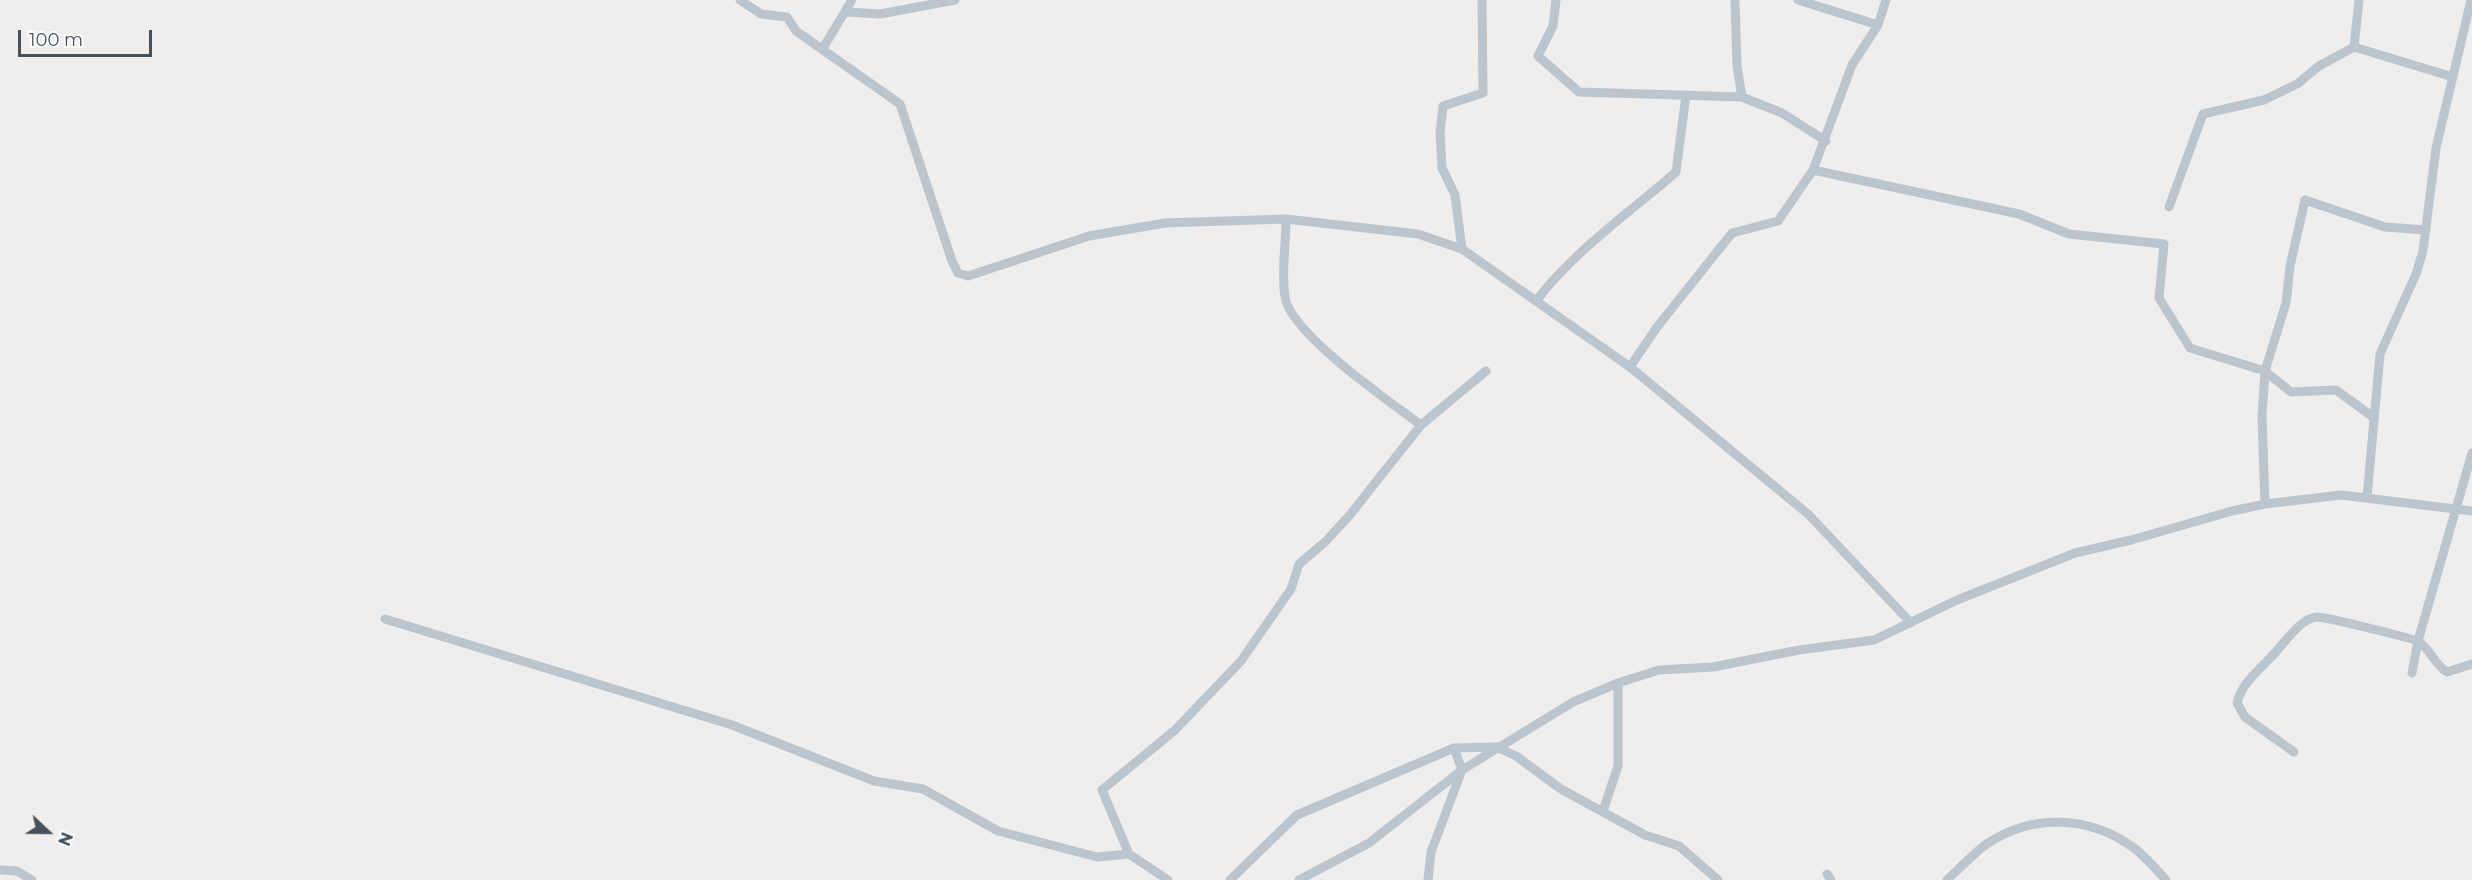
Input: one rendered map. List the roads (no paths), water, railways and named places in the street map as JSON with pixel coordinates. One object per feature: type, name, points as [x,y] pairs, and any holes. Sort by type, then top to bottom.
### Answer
[{"type":"street","points":[[740,0],[761,14],[787,17],[796,31],[900,104],[958,273],[968,276],[1089,236],[1165,222],[1286,219],[1418,234],[1462,249],[1630,367],[1808,514],[1911,623]]},
{"type":"street","points":[[823,48],[837,20],[847,12],[852,0]]},
{"type":"street","points":[[847,12],[880,14],[955,0]]},
{"type":"street","points":[[1462,249],[1455,195],[1442,168],[1440,133],[1443,106],[1484,93],[1482,0]]},
{"type":"street","points":[[1556,0],[1553,26],[1538,56],[1579,92],[1742,97],[1782,113],[1826,141]]},
{"type":"street","points":[[1735,0],[1737,66],[1742,97]]},
{"type":"street","points":[[1798,0],[1878,25]]},
{"type":"street","points":[[1630,367],[1657,327],[1732,233],[1778,221],[1813,170],[1826,141],[1852,65],[1878,25],[1886,0]]},
{"type":"street","points":[[2354,47],[2359,0]]},
{"type":"street","points":[[2367,497],[2380,354],[2416,274],[2426,230],[2436,148],[2471,0]]},
{"type":"street","points":[[2169,207],[2203,114],[2264,100],[2297,84],[2319,66],[2354,47],[2453,77]]},
{"type":"street","points":[[1536,301],[1549,284],[1584,251],[1676,172],[1686,94]]},
{"type":"street","points":[[1813,170],[2019,214],[2069,234],[2164,244],[2159,298],[2190,348],[2265,371],[2290,392],[2336,390],[2373,417]]},
{"type":"street","points":[[2265,504],[2262,416],[2265,371],[2286,303],[2290,266],[2305,201],[2385,227],[2426,230]]},
{"type":"street","points":[[1286,219],[1285,297],[1289,311],[1319,344],[1357,377],[1421,425]]},
{"type":"street","points":[[1168,880],[1129,854],[1102,790],[1175,730],[1241,661],[1291,589],[1299,564],[1325,542],[1348,516],[1421,425],[1486,371]]},
{"type":"street","points":[[2412,673],[2418,641],[2472,453]]},
{"type":"street","points":[[1299,880],[1369,843],[1462,770],[1496,747],[1574,702],[1618,683],[1659,670],[1713,667],[1799,650],[1874,640],[1957,600],[2075,553],[2265,504],[2341,495],[2454,511],[2472,511]]},
{"type":"street","points":[[2294,752],[2245,717],[2237,703],[2239,693],[2250,678],[2304,623],[2316,617],[2393,633],[2418,641],[2428,651],[2436,665],[2447,672],[2472,664]]},
{"type":"street","points":[[385,619],[732,724],[874,780],[923,789],[998,831],[1097,857],[1129,854]]},
{"type":"street","points":[[1603,811],[1618,766],[1618,683]]},
{"type":"street","points":[[1230,880],[1297,815],[1454,748],[1496,747],[1516,756],[1561,789],[1646,835],[1679,846],[1718,880]]},
{"type":"street","points":[[1428,880],[1431,852],[1462,770],[1454,748]]},
{"type":"street","points":[[1947,880],[1989,843],[2030,824],[2076,822],[2109,832],[2135,849],[2166,880]]},
{"type":"street","points":[[0,870],[17,871],[32,880]]}]
